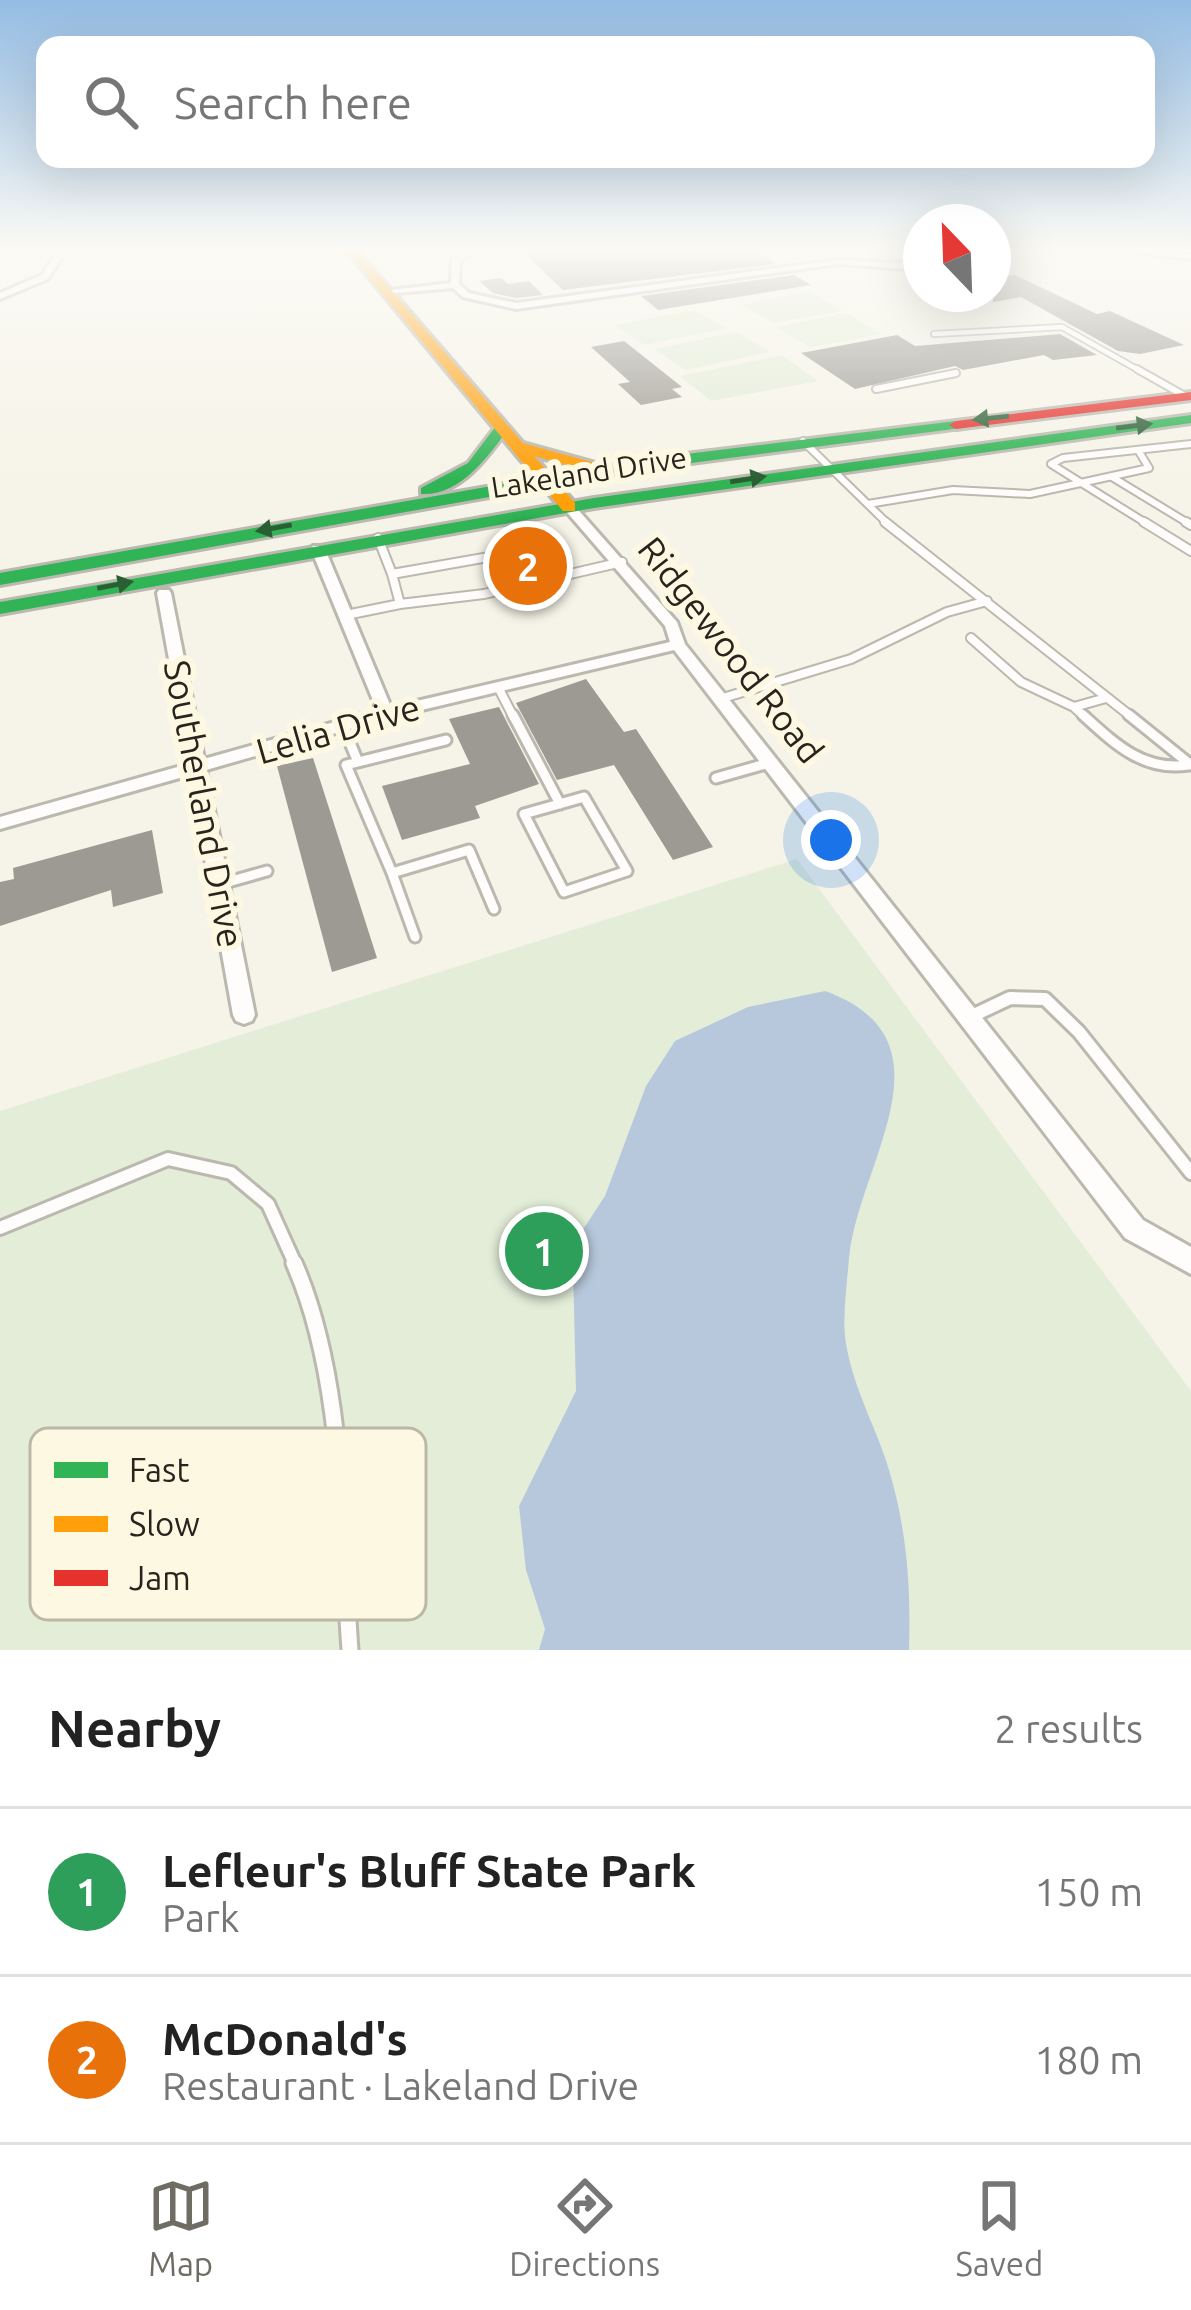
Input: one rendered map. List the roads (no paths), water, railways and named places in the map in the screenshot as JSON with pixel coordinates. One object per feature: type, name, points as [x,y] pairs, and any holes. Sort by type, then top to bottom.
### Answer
[{"type":"main road","name":"Ridgewood Road","points":[[415,326],[569,506]]},
{"type":"main road","name":"Lakeland Drive","points":[[0,579],[645,464],[803,441],[1189,403]]},
{"type":"main road","name":"Lakeland Drive","points":[[0,608],[378,538],[1189,403]]},
{"type":"main road","points":[[318,520],[446,484],[509,437],[573,464],[645,464]]},
{"type":"street","name":"Ridgewood Road","points":[[569,506],[672,625],[678,645],[1134,1229],[1189,1261]]},
{"type":"street","points":[[318,549],[386,713]]},
{"type":"street","name":"Southerland Drive","points":[[164,592],[244,1015]]},
{"type":"street","name":"Lelia Drive","points":[[0,823],[200,770],[386,713],[678,645]]},
{"type":"lane","points":[[934,334],[1062,327],[1129,360],[1189,403]]},
{"type":"lane","points":[[876,389],[956,373]]},
{"type":"lane","points":[[803,441],[897,533],[1190,765]]},
{"type":"lane","points":[[1191,444],[1063,458],[1051,464],[1191,551]]},
{"type":"lane","points":[[868,504],[953,490],[1030,494],[1081,484],[1149,467],[1138,450]]},
{"type":"lane","points":[[1112,477],[1191,525]]},
{"type":"lane","points":[[378,538],[400,604]]},
{"type":"lane","points":[[392,574],[534,549],[544,552],[561,575]]},
{"type":"lane","points":[[346,614],[622,562]]},
{"type":"lane","points":[[723,698],[851,659],[947,612],[988,601]]},
{"type":"lane","points":[[971,638],[1021,682],[1074,707],[1137,760],[1170,771],[1190,765]]},
{"type":"lane","points":[[498,687],[560,804]]},
{"type":"lane","points":[[1074,707],[1106,698]]},
{"type":"lane","points":[[343,726],[358,762]]},
{"type":"lane","points":[[416,937],[346,765],[446,740]]},
{"type":"lane","points":[[716,778],[772,762]]},
{"type":"lane","points":[[584,797],[627,872],[564,892],[524,814],[560,804],[584,797]]},
{"type":"lane","points":[[392,873],[469,850],[494,909]]},
{"type":"lane","points":[[220,884],[267,871]]},
{"type":"lane","points":[[970,1017],[1010,998],[1045,999],[1079,1032],[1191,1173]]},
{"type":"lane","points":[[0,1228],[168,1160],[231,1173],[268,1204],[307,1292],[333,1428]]},
{"type":"lane","points":[[348,1620],[350,1650]]},
{"type":"water","points":[[825,991],[865,1013],[887,1040],[894,1072],[891,1107],[856,1221],[844,1327],[851,1365],[900,1515],[909,1650],[539,1650],[545,1629],[526,1570],[519,1506],[576,1391],[573,1268],[584,1228],[605,1196],[646,1086],[675,1041],[748,1007]]},
{"type":"place","name":"McDonald's","points":[[528,566]]},
{"type":"place","name":"Lefleur's Bluff State Park","points":[[544,1251]]}]
